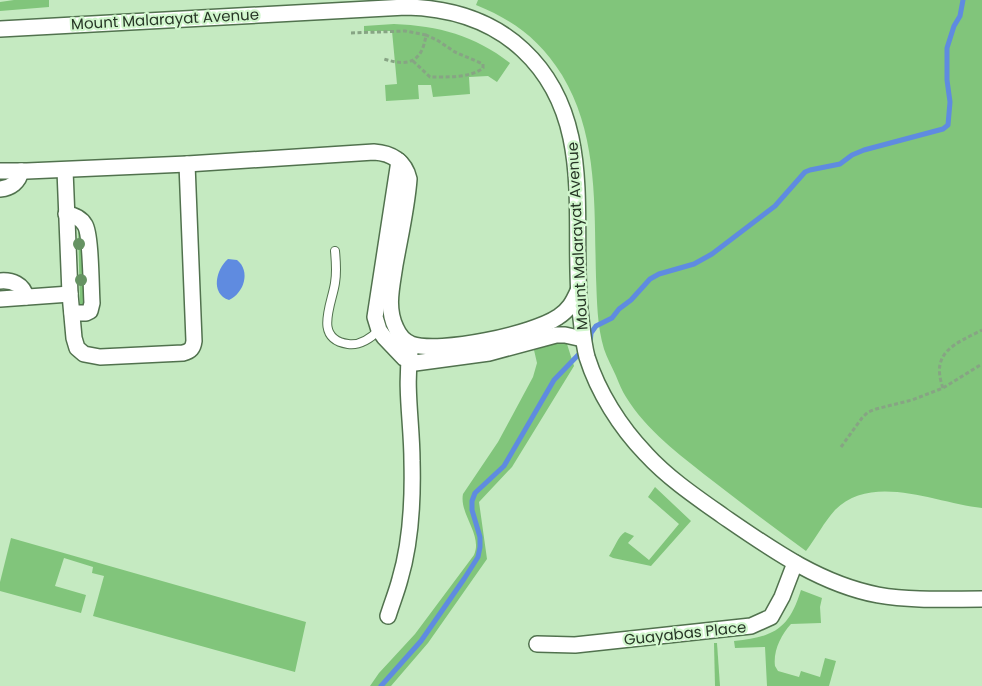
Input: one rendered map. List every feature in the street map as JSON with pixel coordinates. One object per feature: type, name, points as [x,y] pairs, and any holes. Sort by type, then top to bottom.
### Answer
[{"type":"street","name":"Mount Malarayat Avenue","points":[[0,29],[389,3],[440,9],[459,14],[479,22],[513,41],[544,73],[556,92],[565,114],[575,156],[578,291],[583,340],[587,356],[607,401],[645,453],[696,497],[795,563],[834,583],[878,595],[916,599],[982,599]]},
{"type":"street","points":[[0,171],[65,170],[374,152],[386,153],[406,168],[408,184],[390,304],[391,316],[398,333],[407,342],[425,346],[474,344],[545,324],[567,311],[578,291]]},
{"type":"street","points":[[399,162],[375,317],[379,330],[404,358],[421,363],[448,357],[489,354],[565,335],[583,340]]},
{"type":"street","points":[[65,170],[70,294],[77,348],[84,354],[100,357],[183,353],[189,352],[192,349],[194,341],[187,164]]},
{"type":"street","points":[[0,189],[6,189],[16,183],[20,178],[21,171]]},
{"type":"street","points":[[66,214],[81,220],[88,231],[92,303],[90,311],[86,313],[72,313]]},
{"type":"street","points":[[0,281],[9,281],[17,284],[22,288],[26,297]]},
{"type":"street","points":[[0,299],[70,294]]},
{"type":"street","points":[[388,616],[405,555],[411,501],[412,460],[408,389],[412,344]]},
{"type":"street","name":"Guayabas Place","points":[[537,644],[575,645],[751,626],[763,622],[774,613],[795,563]]},
{"type":"lane","points":[[335,251],[336,276],[327,317],[329,332],[333,338],[350,345],[364,342],[379,330]]},
{"type":"path","points":[[351,33],[393,31],[426,35],[455,52],[483,64],[483,68],[464,75],[430,77],[413,61]]},
{"type":"path","points":[[384,59],[403,63],[413,61],[422,51],[426,35]]},
{"type":"path","points":[[943,388],[938,371],[942,357],[958,342],[982,330]]},
{"type":"path","points":[[841,448],[868,412],[912,400],[943,388],[982,364]]},
{"type":"green space","points":[[49,0],[49,7],[0,11],[0,2]]},
{"type":"green space","points":[[478,0],[982,0],[982,508],[906,493],[868,493],[850,499],[835,510],[806,551],[709,478],[653,431],[625,395],[604,349],[597,304],[592,173],[583,123],[574,98],[562,75],[535,41],[503,18],[476,5]]},
{"type":"green space","points":[[394,24],[426,27],[455,34],[483,45],[510,63],[497,82],[488,76],[469,77],[470,94],[433,97],[431,85],[418,85],[419,99],[386,101],[385,85],[397,84],[392,31],[364,31],[364,26]]},
{"type":"green space","points":[[78,226],[80,230],[86,302],[85,305],[80,307]]},
{"type":"green space","points":[[560,342],[567,344],[574,366],[512,467],[479,502],[487,559],[428,643],[391,686],[370,686],[379,673],[415,634],[474,555],[476,540],[464,509],[463,494],[498,442],[533,377],[537,363],[534,350]]},
{"type":"green space","points":[[655,487],[691,521],[651,566],[609,556],[625,532],[634,536],[628,543],[649,560],[679,524],[648,497]]},
{"type":"green space","points":[[11,538],[306,622],[295,672],[93,616],[104,576],[92,573],[93,567],[64,558],[55,586],[86,595],[81,613],[0,591],[0,582]]},
{"type":"green space","points":[[801,590],[822,598],[820,607],[821,623],[791,624],[778,644],[775,666],[778,671],[799,677],[801,671],[820,677],[825,658],[836,661],[829,686],[767,686],[765,647],[735,648],[734,641],[760,637],[778,629],[791,614]]},
{"type":"green space","points":[[714,643],[717,643],[720,686],[715,686]]},
{"type":"water","points":[[228,259],[237,260],[244,270],[245,276],[239,292],[229,300],[223,297],[217,287],[220,269]]},
{"type":"waterway","points":[[590,343],[591,333],[596,326],[612,318],[650,279],[659,274],[694,264],[712,254],[775,206],[805,172],[840,164],[852,155],[864,150],[943,129],[948,125],[950,102],[947,80],[947,48],[954,26],[960,16],[963,0]]},
{"type":"waterway","points":[[381,686],[421,641],[478,557],[480,537],[472,510],[472,501],[475,493],[504,466],[554,380],[582,351]]}]
